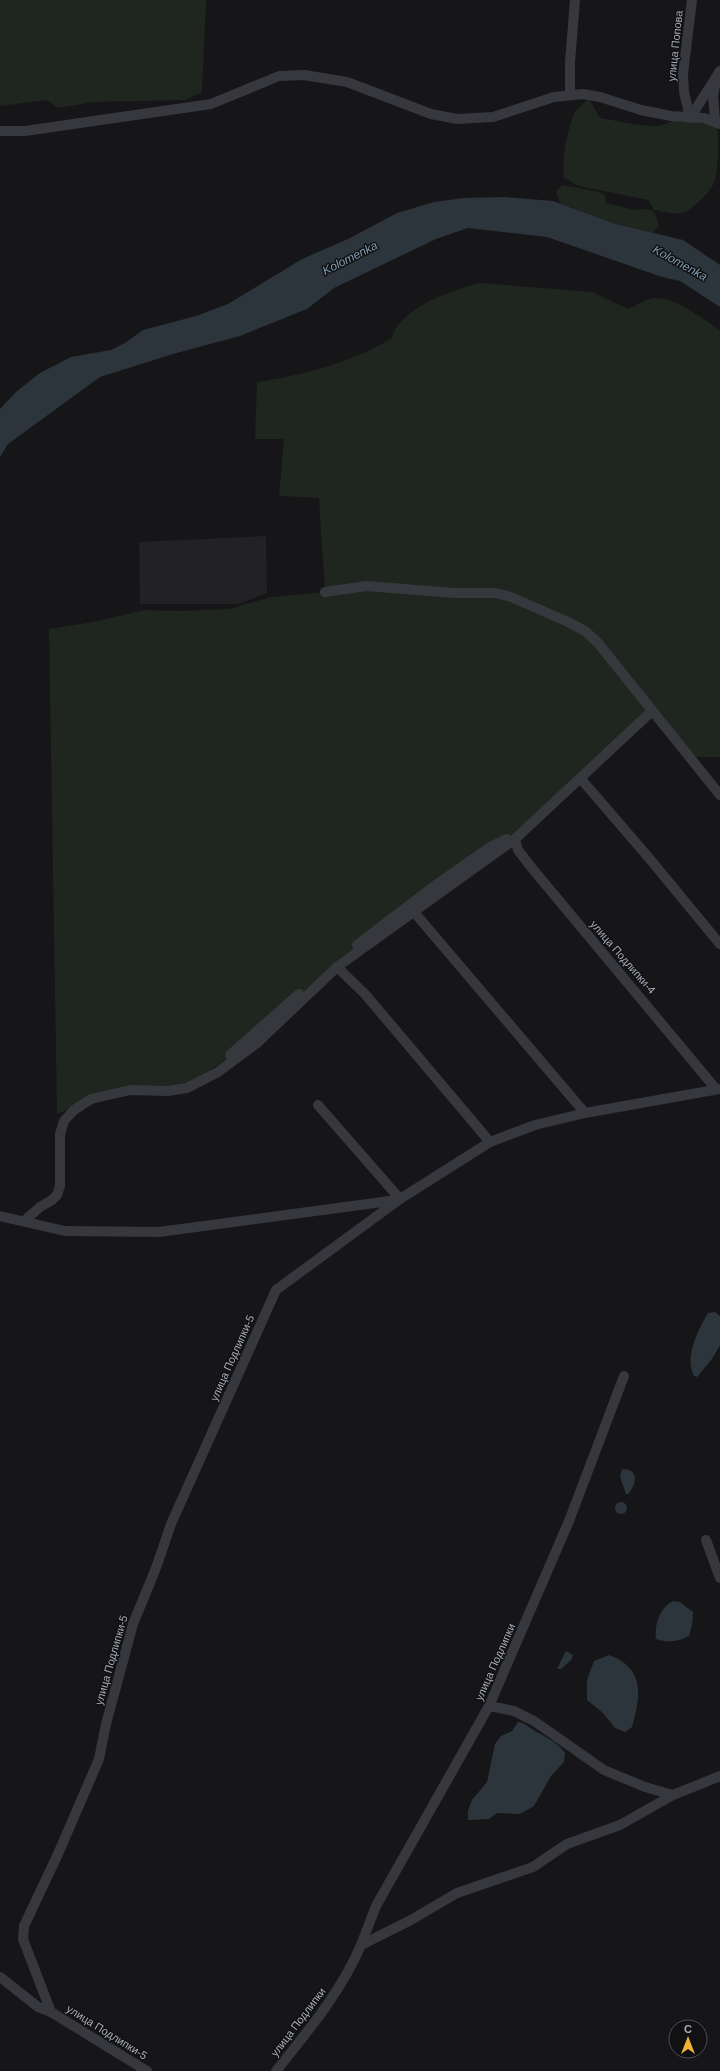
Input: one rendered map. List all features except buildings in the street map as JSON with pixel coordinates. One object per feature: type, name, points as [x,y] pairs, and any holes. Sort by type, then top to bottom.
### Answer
[{"type":"street","points":[[570,94],[570,62],[575,0]]},
{"type":"street","name":"улица Попова","points":[[690,118],[684,92],[683,74],[692,0]]},
{"type":"street","points":[[690,118],[719,72]]},
{"type":"street","points":[[0,131],[25,131],[211,104],[279,76],[304,75],[347,82],[431,114],[457,119],[493,117],[536,101],[570,94],[600,97],[641,110],[690,118],[704,118],[717,123],[713,96],[719,72]]},
{"type":"street","points":[[325,592],[366,586],[454,593],[495,593],[511,597],[568,622],[590,634],[720,795]]},
{"type":"street","points":[[24,1221],[57,1195],[60,1186],[60,1134],[64,1122],[74,1110],[91,1099],[130,1090],[168,1091],[187,1088],[218,1072],[257,1043],[337,967],[518,836],[581,780],[652,711]]},
{"type":"street","points":[[581,780],[649,858],[720,944]]},
{"type":"street","points":[[187,1088],[249,1039],[323,972],[403,909],[490,847],[518,836]]},
{"type":"street","name":"улица Подлипки-4","points":[[518,836],[518,850],[531,867],[718,1089]]},
{"type":"street","points":[[414,912],[585,1112]]},
{"type":"street","points":[[337,967],[364,994],[490,1142]]},
{"type":"street","name":"улица Подлипки-4","points":[[400,1199],[490,1142],[535,1125],[585,1112],[718,1089]]},
{"type":"street","points":[[318,1105],[400,1199]]},
{"type":"street","points":[[0,1216],[65,1231],[159,1232],[400,1199]]},
{"type":"street","name":"улица Подлипки-5","points":[[147,2071],[51,2012],[23,1940],[24,1926],[58,1854],[99,1759],[106,1724],[133,1624],[156,1568],[171,1524],[276,1290],[400,1199]]},
{"type":"street","name":"улица Подлипки","points":[[276,2071],[327,2007],[353,1964],[376,1906],[489,1706],[569,1521],[624,1376]]},
{"type":"street","points":[[706,1540],[720,1578]]},
{"type":"street","points":[[489,1706],[514,1711],[534,1721],[604,1770],[645,1787],[673,1795]]},
{"type":"street","points":[[361,1945],[411,1920],[457,1893],[532,1867],[567,1844],[620,1825],[673,1795],[720,1776]]},
{"type":"street","points":[[0,1977],[38,2007],[51,2012]]},
{"type":"shaded area","points":[[0,0],[206,0],[202,92],[185,100],[93,102],[58,108],[47,100],[0,106]]},
{"type":"shaded area","points":[[589,99],[600,118],[651,126],[657,126],[674,121],[696,121],[707,123],[716,127],[718,145],[717,172],[714,183],[709,191],[701,200],[688,210],[680,213],[673,213],[654,210],[648,200],[579,186],[564,178],[564,155],[572,118],[576,110]]},
{"type":"shaded area","points":[[562,185],[599,192],[605,195],[606,203],[636,210],[647,209],[654,212],[659,225],[653,233],[616,224],[560,203],[556,192]]},
{"type":"shaded area","points":[[482,283],[592,292],[628,309],[644,301],[654,298],[662,298],[680,304],[720,330],[720,757],[690,757],[652,711],[546,812],[337,967],[239,1052],[182,1087],[91,1099],[57,1114],[49,629],[93,622],[145,610],[180,611],[229,609],[271,597],[325,592],[319,498],[279,496],[284,439],[255,439],[257,382],[292,376],[326,367],[376,347],[392,338],[396,328],[416,309],[443,295]]},
{"type":"shaded area","points":[[266,536],[267,593],[239,604],[140,604],[139,542]]},
{"type":"water","name":"Kolomenka","points":[[505,197],[553,201],[616,224],[683,240],[720,265],[720,307],[680,281],[662,277],[547,237],[468,228],[436,239],[334,288],[307,309],[240,336],[173,354],[100,377],[8,444],[0,457],[0,409],[16,392],[40,373],[71,357],[111,350],[125,343],[143,330],[196,316],[228,304],[302,259],[348,239],[397,213],[434,202],[464,198]]},
{"type":"water","points":[[715,1312],[720,1316],[720,1345],[712,1359],[697,1377],[694,1376],[691,1369],[691,1352],[700,1327],[708,1313]]},
{"type":"water","points":[[622,1469],[628,1469],[634,1474],[635,1477],[633,1486],[628,1494],[626,1494],[620,1477]]},
{"type":"water","points":[[619,1502],[623,1502],[627,1508],[623,1514],[619,1514],[615,1510],[615,1506]]},
{"type":"water","points":[[673,1601],[680,1602],[693,1612],[689,1636],[681,1640],[672,1641],[656,1639],[657,1622],[661,1612]]},
{"type":"water","points":[[566,1651],[573,1655],[571,1660],[561,1669],[557,1669]]},
{"type":"water","points":[[609,1655],[629,1667],[637,1684],[638,1694],[635,1716],[632,1727],[625,1732],[615,1728],[603,1713],[587,1700],[587,1680],[594,1661]]},
{"type":"water","points":[[518,1722],[524,1723],[558,1745],[565,1753],[564,1762],[551,1776],[534,1806],[520,1814],[497,1813],[489,1819],[468,1820],[468,1811],[472,1800],[487,1782],[495,1744],[501,1736],[512,1731]]}]
